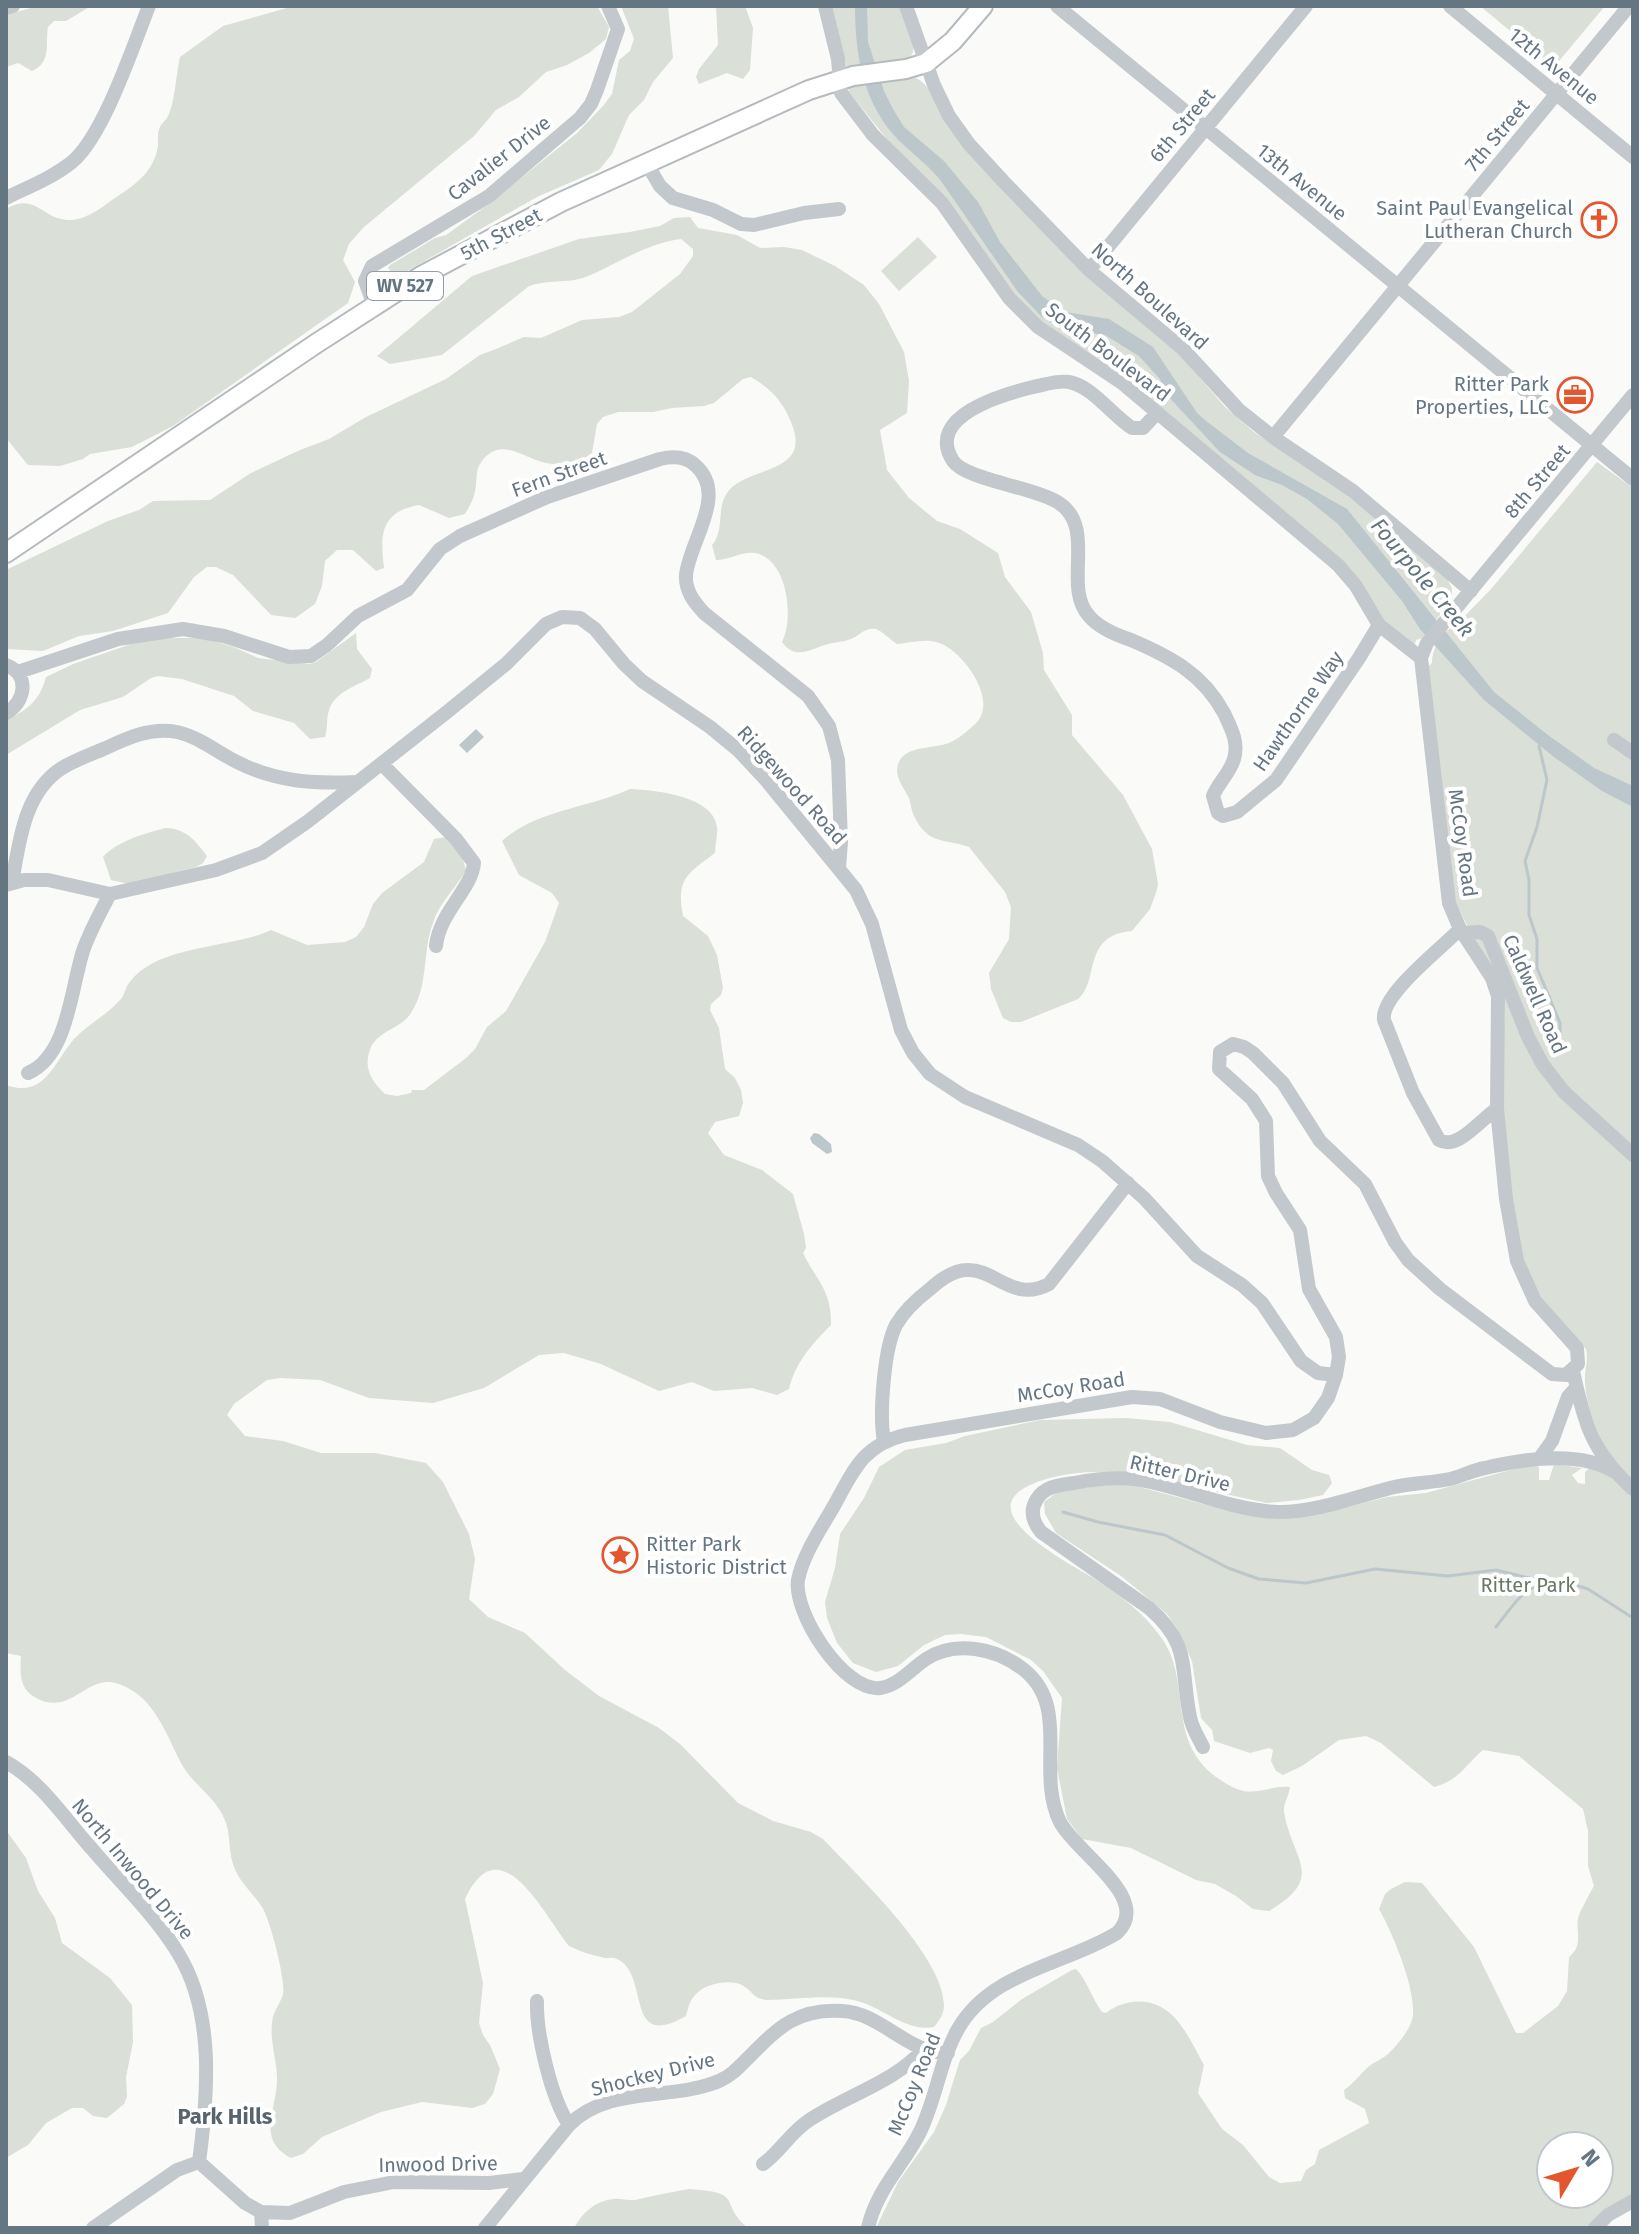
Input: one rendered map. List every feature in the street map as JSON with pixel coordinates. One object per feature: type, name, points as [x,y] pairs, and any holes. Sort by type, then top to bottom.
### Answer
[{"type":"main road","name":"5th Street","points":[[6,553],[421,276],[561,202],[809,90],[846,78],[926,63],[953,41],[983,6]]},
{"type":"street","points":[[6,8],[13,6]]},
{"type":"street","points":[[6,198],[62,169],[84,149],[105,109],[149,6]]},
{"type":"street","name":"Cavalier Drive","points":[[374,306],[365,281],[372,266],[489,196],[587,111],[618,29],[608,6]]},
{"type":"street","points":[[825,6],[846,78]]},
{"type":"street","name":"North Boulevard","points":[[906,6],[949,116],[969,144],[1089,270],[1169,335],[1225,397],[1273,437],[1353,491],[1471,591]]},
{"type":"street","name":"13th Avenue","points":[[1057,6],[1633,479]]},
{"type":"street","name":"6th Street","points":[[1089,270],[1306,6]]},
{"type":"street","name":"12th Avenue","points":[[1450,6],[1633,157]]},
{"type":"street","name":"7th Street","points":[[1273,437],[1629,6]]},
{"type":"street","name":"South Boulevard","points":[[846,78],[841,93],[859,117],[942,203],[1022,312],[1047,333],[1102,367],[1338,565],[1356,586],[1379,625],[1422,654]]},
{"type":"street","points":[[647,164],[660,186],[673,198],[713,210],[741,224],[754,225],[804,213],[839,209]]},
{"type":"street","name":"Hawthorne Way","points":[[1157,413],[1143,428],[1132,428],[1079,386],[1062,381],[997,397],[967,413],[953,425],[947,442],[953,460],[964,470],[1045,496],[1065,508],[1077,536],[1081,603],[1089,617],[1109,631],[1172,659],[1205,684],[1231,729],[1236,748],[1233,764],[1213,796],[1218,813],[1223,816],[1237,812],[1276,780],[1379,625]]},
{"type":"street","name":"8th Street","points":[[1471,591],[1633,395]]},
{"type":"street","name":"Fern Street","points":[[12,668],[118,639],[183,629],[224,636],[289,657],[311,656],[358,616],[407,590],[440,549],[460,536],[560,492],[660,459],[678,457],[697,466],[708,485],[704,517],[686,574],[686,587],[693,600],[704,613],[808,696],[833,735],[839,770],[839,868]]},
{"type":"street","points":[[1422,654],[1471,591]]},
{"type":"street","name":"Ridgewood Road","points":[[9,884],[48,880],[110,894],[216,870],[262,853],[382,764],[506,664],[546,624],[562,617],[580,618],[595,629],[642,681],[738,750],[856,890],[867,912],[901,1030],[913,1053],[930,1074],[965,1097],[1078,1145],[1128,1183],[1158,1212],[1186,1247],[1242,1285],[1262,1303],[1301,1361],[1318,1373],[1336,1375]]},
{"type":"street","name":"McCoy Road","points":[[868,2228],[877,2198],[926,2119],[948,2053],[967,2017],[985,1998],[1016,1978],[1109,1938],[1123,1928],[1128,1912],[1122,1894],[1068,1835],[1055,1810],[1049,1782],[1049,1704],[1031,1675],[994,1654],[967,1648],[953,1649],[928,1658],[892,1685],[870,1687],[859,1684],[835,1663],[814,1630],[799,1596],[800,1572],[857,1466],[884,1441],[1084,1403],[1132,1397],[1160,1399],[1239,1428],[1266,1433],[1300,1428],[1314,1418],[1328,1398],[1336,1375],[1339,1357],[1336,1337],[1309,1289],[1300,1230],[1268,1176],[1266,1121],[1252,1099],[1219,1069],[1218,1056],[1228,1045],[1244,1047],[1283,1083],[1320,1141],[1365,1184],[1395,1242],[1418,1270],[1546,1371],[1562,1376],[1573,1371],[1579,1358],[1577,1348],[1535,1301],[1517,1261],[1508,1215],[1497,1109],[1498,996],[1492,978],[1461,931],[1449,903],[1422,654]]},
{"type":"street","points":[[6,713],[16,707],[22,693],[23,682],[12,668]]},
{"type":"street","points":[[9,884],[26,817],[39,789],[62,768],[142,733],[160,730],[191,737],[276,778],[324,783],[357,782]]},
{"type":"street","points":[[1614,740],[1633,753]]},
{"type":"street","points":[[382,764],[456,839],[474,863],[470,876],[442,922],[436,946]]},
{"type":"street","points":[[28,1073],[43,1065],[55,1049],[83,951],[110,894]]},
{"type":"street","points":[[1461,931],[1398,990],[1385,1007],[1384,1020],[1413,1093],[1439,1140],[1453,1143],[1497,1109]]},
{"type":"street","name":"Caldwell Road","points":[[1461,931],[1480,932],[1488,936],[1522,1015],[1528,1037],[1543,1065],[1564,1092],[1633,1155]]},
{"type":"street","points":[[884,1441],[880,1406],[892,1335],[898,1322],[915,1302],[942,1279],[960,1270],[977,1270],[1008,1286],[1022,1289],[1035,1290],[1049,1284],[1128,1183]]},
{"type":"street","points":[[1573,1371],[1590,1437],[1615,1472],[1633,1489]]},
{"type":"street","points":[[1539,1459],[1552,1441],[1568,1397],[1576,1388]]},
{"type":"street","name":"Ritter Drive","points":[[1203,1747],[1190,1721],[1184,1659],[1170,1630],[1149,1608],[1041,1532],[1033,1516],[1034,1505],[1042,1493],[1054,1486],[1126,1478],[1246,1508],[1284,1512],[1402,1485],[1448,1479],[1484,1468],[1539,1459],[1579,1460],[1602,1465],[1615,1472]]},
{"type":"street","name":"North Inwood Drive","points":[[6,1762],[34,1784],[141,1905],[189,1972],[205,2030],[199,2162]]},
{"type":"street","points":[[537,2001],[540,2036],[560,2107],[569,2125]]},
{"type":"street","name":"Shockey Drive","points":[[485,2228],[569,2125],[584,2112],[608,2103],[718,2081],[741,2065],[781,2025],[809,2015],[840,2010],[856,2013],[922,2050],[948,2053]]},
{"type":"street","points":[[763,2164],[800,2127],[907,2066],[922,2050]]},
{"type":"street","points":[[93,2228],[177,2170],[199,2162],[245,2203],[261,2212],[262,2228]]},
{"type":"street","name":"Inwood Drive","points":[[261,2212],[290,2213],[344,2192],[394,2182],[489,2183],[523,2179]]},
{"type":"street","points":[[1595,2228],[1608,2215],[1633,2201]]},
{"type":"green space","points":[[38,6],[91,6],[66,21],[54,21],[48,27],[45,58],[38,67],[32,71],[18,63],[6,67],[6,15]]},
{"type":"green space","points":[[294,6],[597,6],[609,27],[606,39],[589,53],[546,72],[519,97],[496,110],[474,136],[364,227],[349,244],[343,260],[355,282],[348,303],[173,426],[132,447],[90,454],[60,466],[28,465],[6,438],[6,209],[31,204],[59,218],[74,220],[91,214],[127,189],[147,171],[156,155],[159,130],[172,105],[180,57],[223,26]]},
{"type":"green space","points":[[621,6],[668,6],[673,58],[653,82],[644,100],[629,115],[612,154],[599,170],[537,197],[400,275],[393,274],[388,268],[390,265],[435,238],[446,235],[490,203],[577,133],[603,106],[612,94],[619,60],[630,51],[634,39]]},
{"type":"green space","points":[[716,6],[745,6],[753,28],[750,70],[743,79],[727,73],[699,84],[696,77],[699,69],[718,45]]},
{"type":"green space","points":[[832,6],[899,6],[914,47],[912,55],[905,60],[850,69],[846,65]]},
{"type":"green space","points":[[1480,6],[1605,6],[1554,67]]},
{"type":"green space","points":[[907,76],[926,86],[944,120],[1174,348],[1225,407],[1254,432],[1349,496],[1447,579],[1452,588],[1452,599],[1422,638],[1415,644],[1397,635],[1373,607],[1133,382],[1025,309],[848,91],[851,84]]},
{"type":"green space","points":[[690,217],[698,228],[737,235],[760,248],[802,250],[864,285],[879,304],[904,352],[909,381],[907,413],[880,430],[887,470],[909,498],[937,521],[960,529],[998,553],[1005,577],[1031,612],[1043,653],[1044,670],[1072,715],[1072,735],[1123,795],[1152,849],[1158,884],[1150,909],[1132,931],[1116,934],[1105,941],[1094,960],[1085,991],[1078,999],[1021,1022],[1003,1018],[991,989],[989,973],[1009,939],[1011,907],[1005,892],[969,847],[937,839],[925,832],[914,816],[898,777],[899,761],[904,755],[953,741],[977,722],[983,701],[967,665],[948,647],[939,643],[897,644],[879,630],[872,629],[853,638],[804,652],[793,651],[782,642],[788,606],[777,568],[769,559],[754,553],[716,560],[712,545],[718,533],[727,493],[736,484],[786,461],[793,452],[796,439],[780,401],[751,377],[743,379],[714,403],[704,406],[653,412],[618,412],[603,417],[597,424],[592,453],[567,464],[539,461],[510,450],[495,450],[480,465],[474,497],[465,514],[449,518],[419,505],[397,513],[390,519],[383,535],[384,568],[376,571],[353,550],[337,550],[325,561],[322,586],[315,604],[295,618],[271,615],[233,575],[216,567],[207,567],[194,577],[168,613],[113,631],[79,636],[43,651],[6,649],[8,569],[153,501],[210,500],[251,473],[329,439],[366,417],[446,379],[480,355],[524,337],[541,338],[582,320],[619,317],[632,312],[680,274],[693,256],[693,249],[681,239],[644,249],[586,277],[529,286],[442,355],[390,364],[377,356],[472,276],[579,239],[630,232],[660,226],[674,218]]},
{"type":"green space","points":[[918,237],[937,257],[899,291],[881,271]]},
{"type":"green space","name":"Ritter Park","points":[[1597,462],[1633,488],[1633,2196],[1615,2207],[1615,2130],[1535,2130],[1535,2210],[1610,2210],[1587,2228],[876,2228],[898,2182],[934,2132],[960,2060],[969,2051],[981,2028],[1022,1999],[1072,1970],[1080,1973],[1102,2012],[1106,2013],[1122,2004],[1139,2002],[1165,2009],[1177,2020],[1204,2065],[1198,2093],[1222,2129],[1243,2145],[1269,2177],[1280,2183],[1301,2181],[1306,2170],[1315,2164],[1319,2150],[1369,2123],[1365,2109],[1345,2098],[1344,2090],[1388,2054],[1410,2025],[1413,2003],[1407,1976],[1379,1909],[1385,1894],[1391,1889],[1405,1882],[1422,1883],[1474,1947],[1516,2033],[1523,2033],[1558,2006],[1567,1991],[1569,1957],[1577,1947],[1579,1915],[1594,1886],[1588,1866],[1588,1831],[1583,1809],[1519,1756],[1483,1750],[1456,1776],[1434,1787],[1381,1743],[1366,1736],[1339,1740],[1302,1766],[1283,1775],[1276,1771],[1271,1761],[1273,1750],[1269,1748],[1250,1753],[1214,1741],[1212,1730],[1201,1718],[1192,1661],[1167,1614],[1121,1576],[1056,1533],[1045,1514],[1044,1502],[1059,1491],[1125,1483],[1229,1511],[1340,1509],[1387,1497],[1426,1493],[1532,1464],[1539,1467],[1539,1480],[1549,1480],[1554,1464],[1582,1468],[1572,1475],[1578,1483],[1585,1484],[1585,1472],[1607,1451],[1587,1400],[1586,1349],[1540,1297],[1524,1269],[1509,1181],[1501,1072],[1504,987],[1477,946],[1452,894],[1426,668],[1432,663],[1436,645],[1443,635],[1492,588]]},
{"type":"green space","points":[[356,633],[357,649],[372,669],[370,678],[346,690],[332,704],[325,737],[310,739],[294,723],[253,711],[234,696],[182,679],[158,676],[123,697],[80,710],[6,755],[6,720],[32,703],[46,677],[73,664],[131,644],[163,638],[205,638],[258,658],[309,664]]},
{"type":"green space","points":[[630,789],[653,791],[694,802],[706,808],[717,827],[715,853],[686,878],[681,904],[683,916],[708,936],[717,955],[723,988],[710,1010],[719,1028],[725,1069],[735,1078],[743,1103],[739,1116],[715,1122],[708,1133],[724,1155],[762,1170],[793,1194],[804,1234],[806,1248],[803,1253],[826,1294],[831,1325],[805,1354],[789,1389],[777,1395],[752,1388],[714,1391],[692,1382],[659,1391],[601,1364],[564,1353],[539,1355],[484,1388],[433,1403],[369,1398],[320,1380],[267,1380],[234,1404],[227,1415],[245,1436],[283,1441],[321,1453],[375,1453],[426,1463],[443,1482],[469,1534],[475,1559],[469,1599],[488,1617],[525,1633],[599,1696],[659,1728],[680,1744],[738,1803],[773,1821],[811,1832],[823,1839],[896,1916],[914,1940],[940,1985],[943,2011],[934,2027],[923,2028],[853,2000],[821,1997],[766,2000],[740,1984],[727,1982],[697,1993],[686,2016],[666,2025],[653,2024],[645,2018],[627,1967],[616,1958],[596,1956],[569,1946],[521,1882],[507,1872],[492,1870],[478,1878],[465,1899],[483,1983],[479,2023],[500,2069],[493,2094],[485,2104],[472,2108],[422,2102],[381,2112],[322,2137],[303,2154],[291,2158],[274,2143],[270,2125],[277,2083],[272,2025],[283,1994],[280,1964],[265,1914],[234,1867],[223,1816],[186,1771],[158,1717],[141,1697],[119,1684],[108,1682],[60,1702],[36,1698],[24,1685],[21,1656],[6,1653],[6,1085],[19,1088],[39,1083],[74,1039],[116,1005],[129,983],[142,970],[158,961],[271,930],[307,945],[345,942],[356,937],[382,893],[424,862],[434,839],[446,837],[462,857],[466,870],[433,923],[417,1003],[407,1018],[378,1038],[368,1057],[370,1074],[385,1094],[397,1096],[411,1093],[412,1090],[424,1090],[466,1058],[475,1049],[487,1027],[506,1011],[545,942],[559,903],[552,893],[519,875],[502,841],[531,822]]},
{"type":"green space","points":[[165,828],[178,830],[194,840],[207,856],[203,863],[129,884],[111,880],[103,857],[109,851],[123,842]]},
{"type":"green space","points":[[1126,1418],[1170,1422],[1247,1445],[1280,1448],[1312,1470],[1329,1475],[1332,1483],[1323,1495],[1267,1503],[1123,1472],[1087,1472],[1039,1481],[1013,1498],[1011,1512],[1020,1527],[1056,1555],[1122,1598],[1144,1617],[1163,1640],[1172,1657],[1185,1729],[1201,1762],[1216,1777],[1243,1791],[1290,1787],[1284,1812],[1298,1855],[1301,1877],[1297,1888],[1287,1899],[1269,1911],[1253,1909],[1215,1884],[1196,1880],[1131,1848],[1082,1839],[1067,1819],[1057,1768],[1062,1698],[1031,1660],[986,1637],[945,1635],[924,1645],[898,1666],[876,1672],[853,1663],[837,1643],[827,1618],[825,1602],[835,1568],[840,1534],[864,1498],[879,1467],[905,1450],[1040,1420]]},
{"type":"green space","points":[[6,1830],[26,1858],[38,1891],[55,1918],[62,1943],[110,1978],[132,2005],[133,2042],[124,2104],[107,2118],[93,2116],[83,2108],[72,2108],[46,2123],[28,2145],[6,2158]]},
{"type":"green space","points":[[689,2189],[725,2196],[748,2228],[574,2228],[581,2217],[600,2202],[636,2200]]},
{"type":"shaded area","points":[[855,6],[867,6],[868,42],[884,91],[904,127],[944,161],[978,202],[1000,242],[1042,296],[1065,312],[1109,319],[1153,347],[1197,413],[1206,421],[1248,453],[1347,509],[1494,692],[1594,768],[1633,786],[1633,807],[1602,791],[1554,757],[1484,700],[1420,629],[1402,601],[1338,524],[1307,499],[1255,475],[1220,452],[1165,393],[1160,379],[1139,356],[1105,335],[1066,329],[1042,317],[1018,292],[941,181],[882,120],[862,74]]},
{"type":"shaded area","points":[[476,729],[484,737],[467,753],[459,745]]},
{"type":"shaded area","points":[[814,1133],[831,1144],[832,1152],[827,1154],[812,1143],[810,1138]]},
{"type":"waterway","points":[[1539,746],[1547,780],[1537,827],[1525,861],[1529,880],[1529,915],[1537,939],[1537,968],[1560,1023],[1560,1043]]},
{"type":"waterway","points":[[1063,1512],[1165,1535],[1228,1568],[1259,1579],[1306,1583],[1375,1569],[1448,1576],[1496,1570],[1588,1589],[1633,1618]]},
{"type":"waterway","points":[[1496,1627],[1522,1596],[1542,1583]]},
{"type":"place","name":"Saint Paul Evangelical Lutheran Church","points":[[1599,220]]},
{"type":"place","name":"Ritter Park Properties, LLC","points":[[1575,395]]},
{"type":"place","name":"Ritter Park Historic District","points":[[620,1555]]},
{"type":"district","name":"Park Hills","points":[[225,2116]]},
{"type":"water label","name":"Fourpole Creek","points":[[1423,577]]}]
